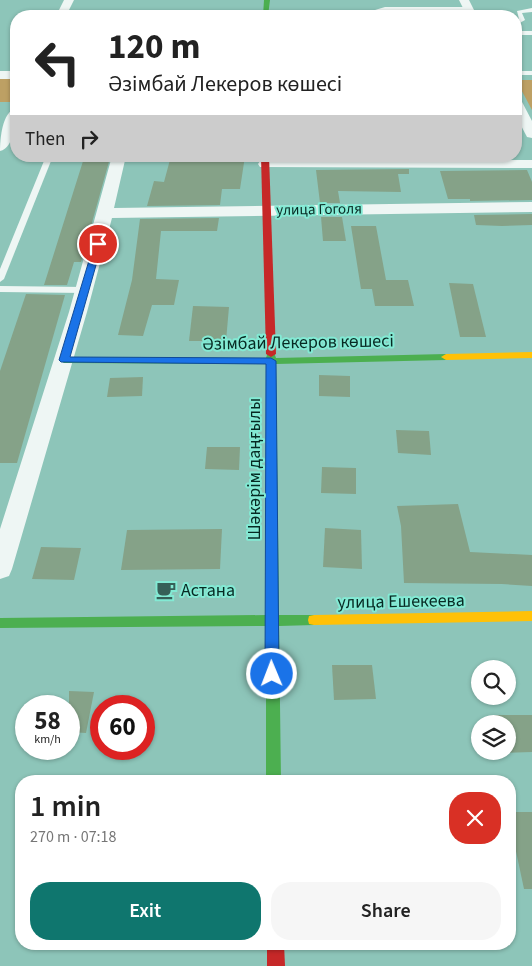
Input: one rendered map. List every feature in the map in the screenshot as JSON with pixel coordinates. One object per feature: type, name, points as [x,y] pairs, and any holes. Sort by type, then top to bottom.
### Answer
[{"type":"main road","name":"Шәкәрім даңғылы","points":[[265,162],[271,361],[274,775]]},
{"type":"main road","name":"Әзімбай Лекеров көшесі","points":[[64,360],[271,361],[532,355]]},
{"type":"main road","name":"улица Ешекеева","points":[[0,623],[272,621],[532,616]]},
{"type":"main road","points":[[276,950],[276,966]]},
{"type":"street","points":[[522,115],[532,134]]},
{"type":"street","points":[[0,146],[10,124]]},
{"type":"street","points":[[0,569],[3,547],[85,290],[118,162]]},
{"type":"street","points":[[398,162],[532,164]]},
{"type":"street","name":"улица Гоголя","points":[[106,213],[532,207]]},
{"type":"lane","points":[[381,10],[469,9]]},
{"type":"lane","points":[[0,279],[48,162]]},
{"type":"lane","points":[[0,289],[85,290]]},
{"type":"shaded area","points":[[0,79],[10,79],[10,102],[0,102]]},
{"type":"shaded area","points":[[522,80],[532,80],[532,110],[522,91]]},
{"type":"building","points":[[83,162],[109,162],[81,262],[74,262],[67,285],[44,285]]},
{"type":"building","points":[[169,162],[244,162],[240,189],[222,189],[220,205],[147,206],[154,181],[164,182]]},
{"type":"building","points":[[409,169],[409,174],[398,174],[401,192],[338,191],[340,203],[320,203],[316,170]]},
{"type":"building","points":[[527,170],[532,182],[532,200],[470,201],[470,199],[448,199],[440,171]]},
{"type":"building","points":[[532,214],[532,225],[502,226],[476,225],[474,215]]},
{"type":"building","points":[[321,217],[342,217],[346,241],[323,241]]},
{"type":"building","points":[[219,218],[217,231],[161,231],[156,279],[179,280],[174,305],[152,305],[143,336],[118,335],[132,280],[140,219]]},
{"type":"building","points":[[351,226],[376,226],[386,280],[408,280],[414,306],[375,306],[372,289],[361,289]]},
{"type":"building","points":[[449,283],[473,284],[486,337],[460,337]]},
{"type":"building","points":[[26,294],[65,295],[17,463],[0,463],[0,371]]},
{"type":"building","points":[[193,306],[229,307],[226,341],[189,341]]},
{"type":"building","points":[[319,375],[350,376],[350,397],[319,396]]},
{"type":"building","points":[[143,377],[142,396],[107,397],[110,378]]},
{"type":"building","points":[[396,430],[429,431],[431,455],[398,453]]},
{"type":"building","points":[[207,447],[240,447],[239,470],[205,469]]},
{"type":"building","points":[[322,467],[356,468],[356,494],[321,493]]},
{"type":"building","points":[[458,504],[470,552],[532,555],[532,586],[404,583],[401,526],[397,506]]},
{"type":"building","points":[[325,528],[361,530],[362,569],[323,567]]},
{"type":"building","points":[[222,529],[220,569],[121,570],[127,530]]},
{"type":"building","points":[[41,547],[81,548],[74,580],[32,579]]},
{"type":"building","points":[[332,665],[372,665],[376,699],[334,700]]},
{"type":"building","points":[[69,691],[94,692],[93,695],[90,695],[90,712],[86,733],[80,733],[80,695],[69,695]]},
{"type":"building","points":[[516,715],[532,715],[532,752],[516,753]]},
{"type":"building","points":[[516,812],[532,812],[532,889],[524,889],[516,851]]},
{"type":"traffic: fast","points":[[266,10],[267,0]]},
{"type":"traffic: fast","points":[[271,354],[274,775]]},
{"type":"traffic: fast","points":[[64,360],[271,361],[446,357]]},
{"type":"traffic: fast","points":[[0,623],[314,620]]},
{"type":"traffic: slow","points":[[446,357],[532,355]]},
{"type":"traffic: slow","points":[[314,620],[532,616]]},
{"type":"traffic: jam","points":[[265,162],[271,354]]},
{"type":"traffic: jam","points":[[276,950],[276,966]]},
{"type":"place","name":"Астана","points":[[166,590]]},
{"type":"route","points":[[98,244],[64,360],[271,361],[272,674]]}]
